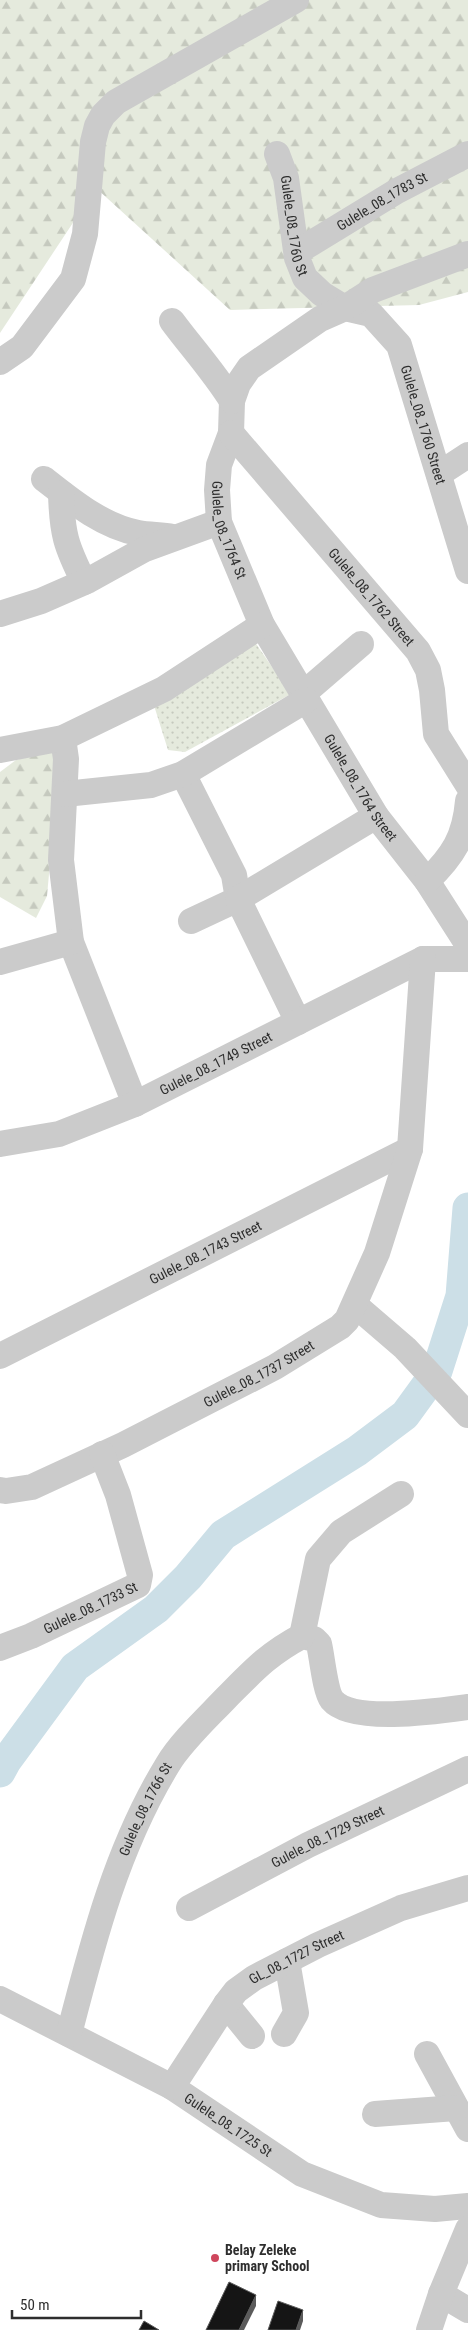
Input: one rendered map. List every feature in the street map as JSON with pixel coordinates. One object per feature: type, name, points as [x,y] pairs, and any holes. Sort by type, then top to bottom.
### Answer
[{"type":"street","points":[[0,362],[22,347],[73,279],[85,234],[93,142],[97,126],[103,114],[116,102],[296,0]]},
{"type":"street","name":"Gulele_08_1760 St","points":[[276,154],[286,178],[297,252],[305,278],[322,294],[346,308]]},
{"type":"street","name":"Gulele_08_1783 St","points":[[297,252],[397,190],[468,154]]},
{"type":"street","points":[[232,401],[238,384],[249,368],[320,318],[346,308],[373,290],[468,254]]},
{"type":"street","name":"Gulele_08_1760 Street","points":[[346,308],[371,314],[399,345],[439,474],[463,536],[468,570]]},
{"type":"street","points":[[172,321],[195,352],[216,374],[232,401]]},
{"type":"street","name":"Gulele_08_1764 St","points":[[232,401],[231,433],[220,465],[217,490],[219,522],[262,625]]},
{"type":"street","name":"Gulele_08_1762 Street","points":[[231,433],[418,651],[428,670],[436,734],[468,785]]},
{"type":"street","points":[[439,474],[468,455]]},
{"type":"street","points":[[84,582],[68,550],[53,486],[80,507],[115,526],[138,533],[178,537]]},
{"type":"street","points":[[0,614],[41,600],[84,582],[145,549],[219,522]]},
{"type":"street","points":[[0,750],[63,738],[164,688],[262,625]]},
{"type":"street","name":"Gulele_08_1764 Street","points":[[262,625],[376,816],[427,881],[468,945]]},
{"type":"street","points":[[65,794],[151,785],[183,774],[304,697],[361,644]]},
{"type":"street","points":[[63,738],[66,759],[60,860],[71,942],[135,1104]]},
{"type":"street","points":[[183,774],[234,875],[238,898],[298,1022]]},
{"type":"street","points":[[427,881],[446,863],[454,852],[466,822],[468,801]]},
{"type":"street","points":[[191,921],[238,898],[376,816]]},
{"type":"street","points":[[0,962],[71,942]]},
{"type":"street","points":[[423,959],[468,960]]},
{"type":"street","name":"Gulele_08_1749 Street","points":[[0,1144],[59,1134],[135,1104],[423,959]]},
{"type":"street","name":"Gulele_08_1737 Street","points":[[0,1490],[6,1491],[32,1487],[102,1454],[275,1367],[340,1327],[355,1305],[377,1253],[410,1149],[423,959]]},
{"type":"street","name":"Gulele_08_1743 Street","points":[[0,1356],[410,1149]]},
{"type":"street","points":[[355,1305],[405,1348],[462,1408]]},
{"type":"street","name":"Gulele_08_1733 St","points":[[0,1648],[31,1636],[138,1584],[140,1574],[118,1495],[102,1454]]},
{"type":"street","points":[[402,1494],[341,1532],[318,1559],[302,1636],[314,1639],[319,1644],[329,1695],[339,1706],[373,1714],[416,1713],[468,1707]]},
{"type":"street","name":"Gulele_08_1766 St","points":[[69,2034],[95,1933],[132,1829],[169,1762],[204,1721],[267,1657],[302,1636]]},
{"type":"street","name":"Gulele_08_1729 Street","points":[[189,1908],[308,1845],[468,1769]]},
{"type":"street","name":"GL_08_1727 Street","points":[[172,2086],[226,2004],[236,1991],[248,1982],[286,1961],[401,1908],[468,1888]]},
{"type":"street","points":[[284,2034],[296,2013],[286,1961]]},
{"type":"street","name":"Gulele_08_1725 St","points":[[0,1999],[172,2086],[302,2174],[381,2205],[435,2209],[468,2206]]},
{"type":"street","points":[[226,2004],[252,2036]]},
{"type":"street","points":[[427,2054],[462,2119]]},
{"type":"street","points":[[375,2114],[462,2119]]},
{"type":"street","points":[[428,2330],[440,2294],[468,2229]]},
{"type":"street","points":[[440,2294],[468,2310]]},
{"type":"green space","points":[[0,0],[468,0],[468,292],[419,305],[230,310],[96,188],[0,333]]},
{"type":"green space","points":[[254,641],[291,694],[185,752],[168,750],[151,696]]},
{"type":"green space","points":[[55,750],[60,753],[47,896],[36,918],[0,897],[0,772],[16,760]]},
{"type":"building","points":[[229,2282],[256,2295],[239,2330],[206,2330]]},
{"type":"building","points":[[278,2301],[303,2310],[296,2330],[268,2330]]},
{"type":"building","points":[[144,2321],[159,2330],[139,2330]]},
{"type":"waterway","points":[[0,1772],[6,1761],[75,1667],[156,1609],[188,1577],[223,1535],[357,1451],[405,1415],[437,1371],[461,1296],[468,1208]]},
{"type":"place","name":"Belay Zeleke primary School","points":[[215,2258]]}]
